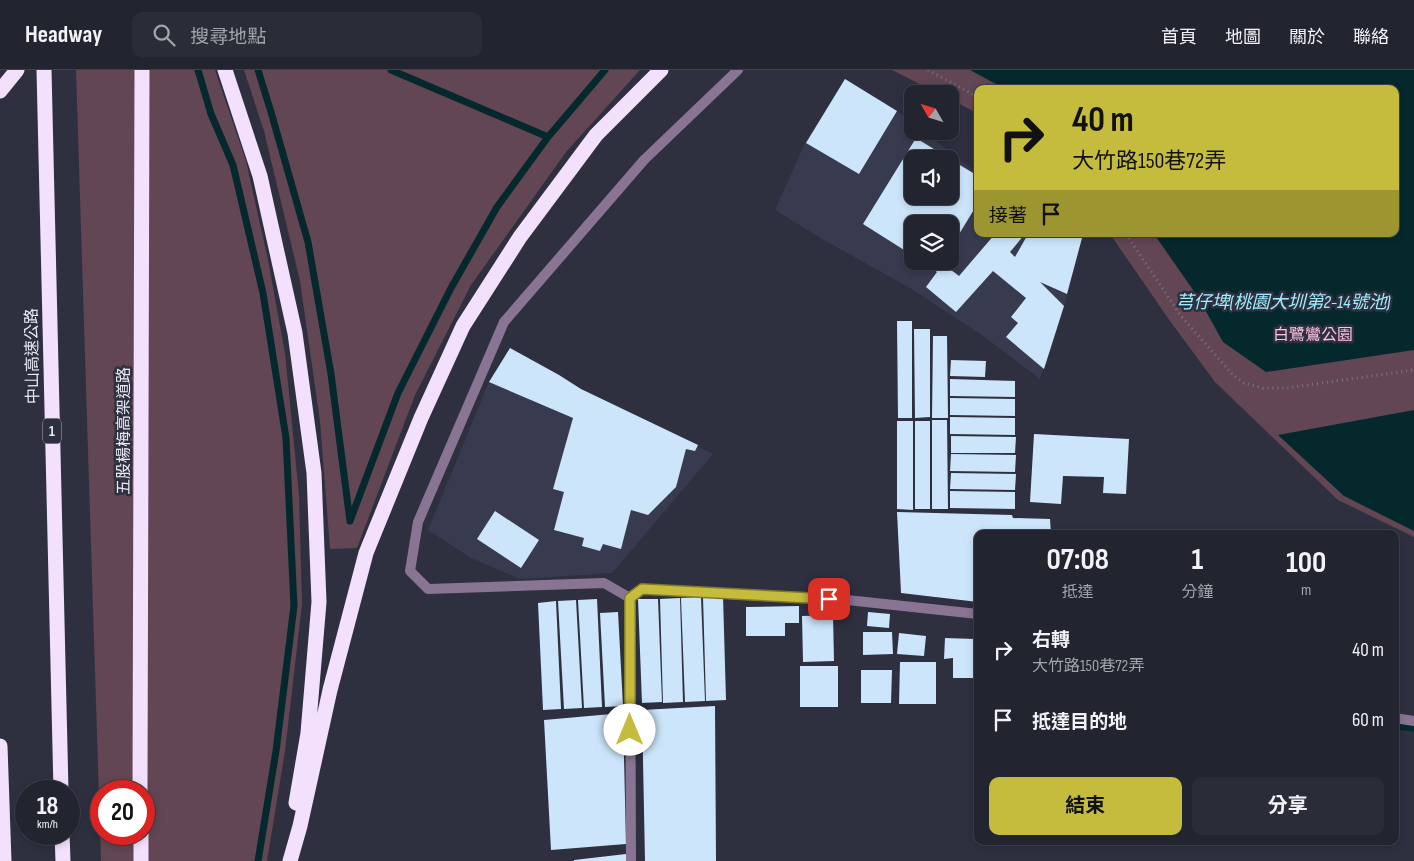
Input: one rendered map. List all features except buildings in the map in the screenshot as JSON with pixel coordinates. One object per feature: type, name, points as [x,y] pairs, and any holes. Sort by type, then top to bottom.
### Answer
[{"type":"highway","points":[[0,90],[17,70]]},
{"type":"highway","name":"中山高速公路","points":[[44,70],[61,780]]},
{"type":"highway","name":"五股楊梅高架道路","points":[[140,780],[142,70]]},
{"type":"highway","points":[[225,70],[260,176],[295,333],[314,473],[319,602],[308,733],[288,861]]},
{"type":"highway","points":[[288,861],[300,826],[330,690],[366,553],[421,418],[459,334],[520,237],[596,135],[661,70]]},
{"type":"highway","points":[[0,746],[4,861]]},
{"type":"highway","points":[[62,845],[63,861]]},
{"type":"highway","points":[[141,845],[141,861]]},
{"type":"street","points":[[630,598],[604,583],[428,589],[410,571],[418,522],[504,322],[644,160],[738,70]]},
{"type":"street","points":[[630,598],[642,589],[847,600],[974,614]]},
{"type":"street","points":[[630,598],[631,861]]},
{"type":"street","points":[[1399,719],[1414,721]]},
{"type":"path","points":[[928,70],[974,95]]},
{"type":"path","points":[[1128,237],[1181,316],[1233,376],[1244,383],[1263,388],[1287,388],[1414,370]]},
{"type":"shaded area","points":[[845,79],[904,117],[904,140],[935,140],[947,150],[904,150],[904,205],[959,205],[959,159],[974,171],[974,237],[1082,238],[1064,306],[1040,379],[982,335],[910,288],[775,210],[805,143]]},
{"type":"shaded area","points":[[510,348],[581,389],[713,454],[612,573],[520,579],[471,558],[428,530],[489,382]]},
{"type":"green space","points":[[76,70],[215,70],[246,161],[268,260],[285,353],[299,495],[302,604],[285,751],[267,861],[101,861],[100,845],[155,845],[155,780],[98,780]]},
{"type":"green space","points":[[244,70],[640,70],[566,152],[471,285],[415,395],[357,548],[330,549],[320,421],[300,281],[264,131]]},
{"type":"green space","name":"白鷺鸞公園","points":[[892,70],[1414,70],[1414,537],[1338,500],[1215,382],[1112,237],[1399,237],[1399,85],[974,85],[974,111],[959,104],[959,85],[921,85]]},
{"type":"water","name":"芎仔埤(桃園大圳第2-14號池)","points":[[970,70],[1414,70],[1414,350],[1266,372],[1223,342],[1198,297],[1156,237],[1399,237],[1399,85],[998,85]]},
{"type":"water","points":[[1414,410],[1414,531],[1344,496],[1278,435]]},
{"type":"waterway","points":[[198,70],[211,114],[233,165],[263,293],[286,438],[294,606],[276,751],[258,861]]},
{"type":"waterway","points":[[258,70],[308,242],[331,374],[350,521]]},
{"type":"waterway","points":[[391,70],[548,137],[605,70]]},
{"type":"waterway","points":[[350,521],[398,393],[451,288],[497,207],[548,137]]},
{"type":"waterway","points":[[1399,726],[1414,728]]},
{"type":"route","points":[[630,730],[630,598],[642,589],[829,599]]}]
